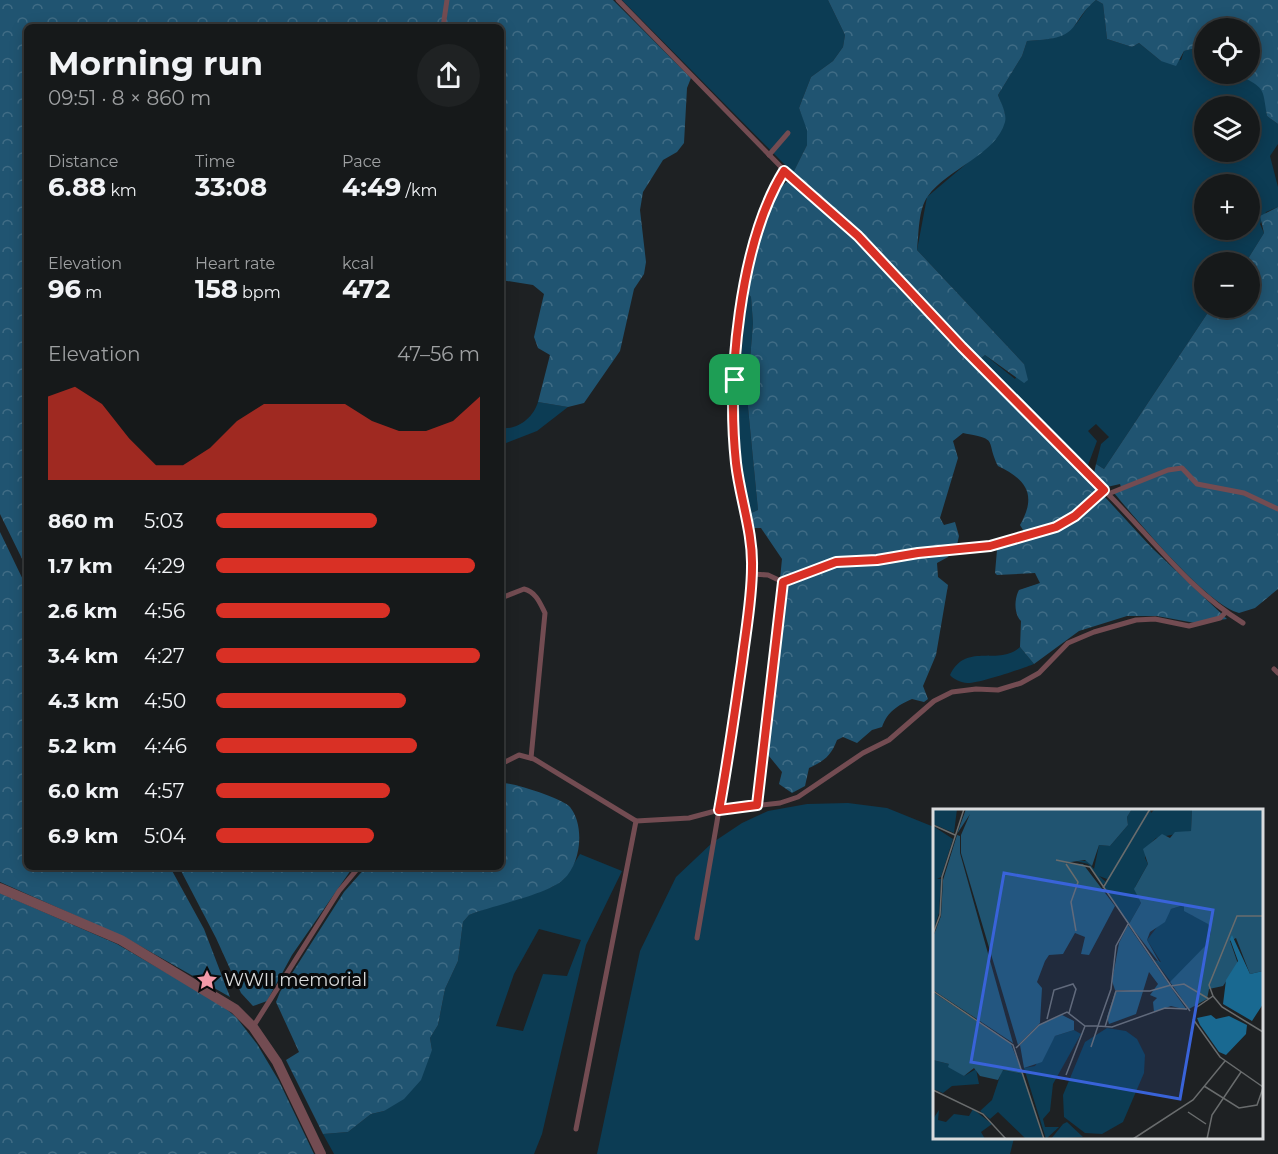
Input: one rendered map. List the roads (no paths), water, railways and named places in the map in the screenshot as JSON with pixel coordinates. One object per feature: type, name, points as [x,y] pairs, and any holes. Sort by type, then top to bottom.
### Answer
[{"type":"street","points":[[0,888],[121,940],[220,998],[253,1027],[277,1062],[321,1154]]},
{"type":"lane","points":[[443,24],[447,0]]},
{"type":"lane","points":[[618,0],[784,171],[858,236],[971,356],[1106,492],[1152,544],[1226,612],[1243,623]]},
{"type":"lane","points":[[769,155],[788,133]]},
{"type":"lane","points":[[698,938],[736,704],[752,574],[750,537],[737,472],[733,432],[743,291],[763,215],[772,190],[784,171]]},
{"type":"lane","points":[[752,574],[768,575],[783,582],[836,562],[877,560],[918,553],[990,546],[1056,527],[1075,516],[1106,492],[1168,470],[1182,468],[1197,484],[1244,494],[1278,509]]},
{"type":"lane","points":[[757,805],[783,582]]},
{"type":"lane","points":[[504,597],[524,589],[530,590],[539,600],[545,613],[531,758]]},
{"type":"lane","points":[[504,762],[519,755],[531,758],[557,771],[636,821],[688,818],[719,810],[780,803],[798,797],[863,753],[889,741],[934,701],[952,692],[976,689],[998,690],[1021,682],[1039,673],[1068,643],[1094,632],[1136,620],[1155,619],[1189,626],[1220,618],[1226,612]]},
{"type":"lane","points":[[576,1129],[636,821]]},
{"type":"lane","points":[[253,1027],[339,891],[356,870]]},
{"type":"place","name":"WWII memorial","points":[[207,980]]}]
